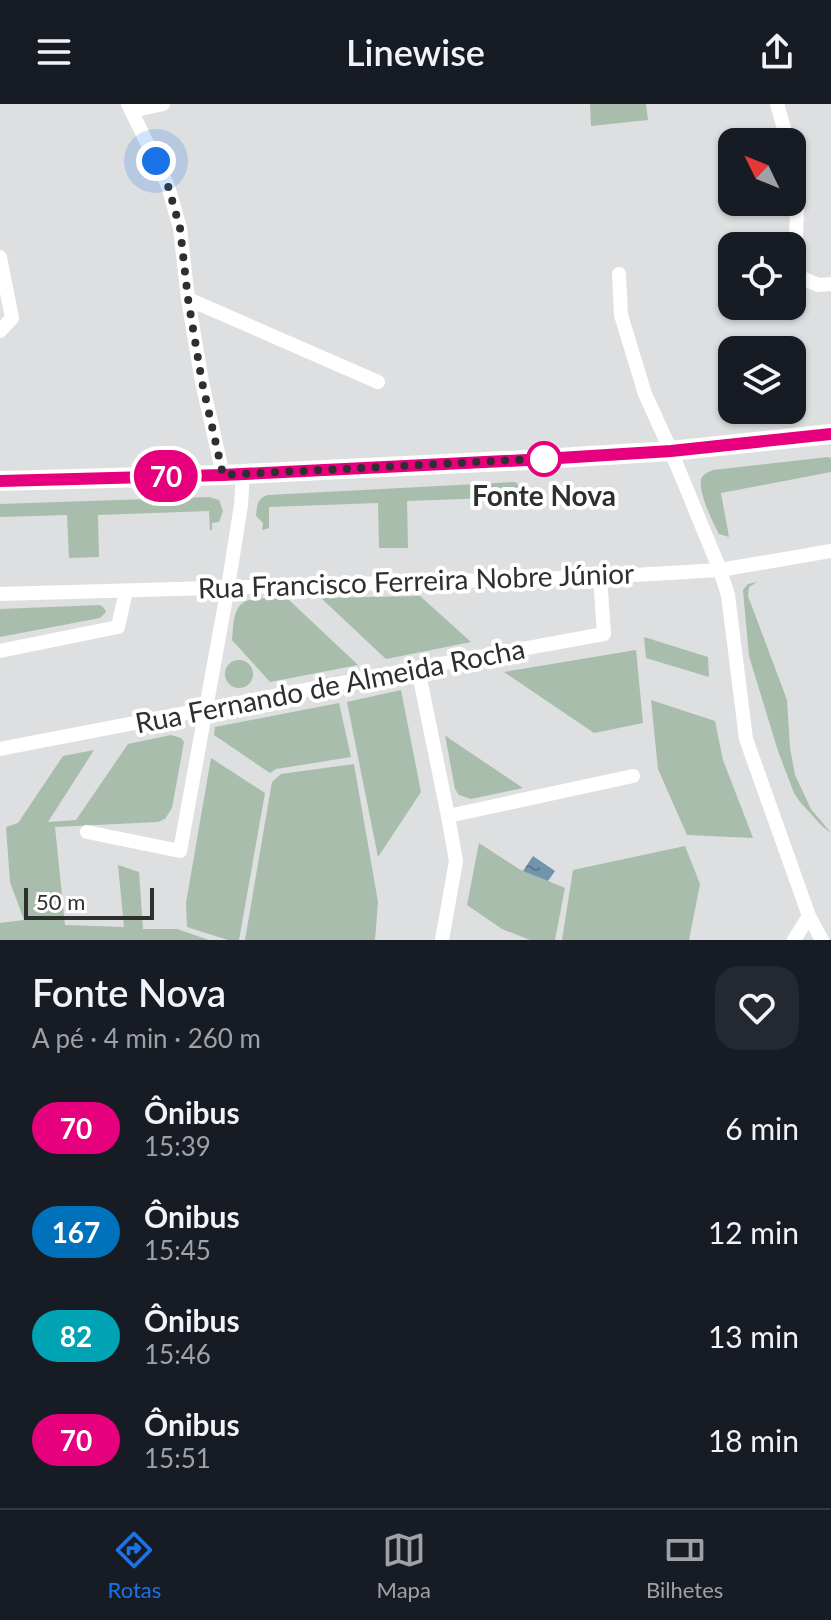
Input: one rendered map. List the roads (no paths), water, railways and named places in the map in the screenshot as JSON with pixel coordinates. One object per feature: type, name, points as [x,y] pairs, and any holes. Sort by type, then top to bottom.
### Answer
[{"type":"street","points":[[87,832],[180,851],[241,505],[202,382],[180,228],[168,186],[130,108],[163,104]]},
{"type":"street","points":[[777,104],[784,128]]},
{"type":"street","points":[[797,216],[795,275],[818,285],[831,284]]},
{"type":"street","points":[[0,257],[12,318],[0,331]]},
{"type":"street","points":[[619,274],[621,315],[645,394],[728,595],[746,739],[809,916],[822,940]]},
{"type":"street","points":[[188,299],[378,382]]},
{"type":"street","points":[[0,481],[233,474],[671,451],[831,434]]},
{"type":"street","name":"Rua Francisco Ferreira Nobre Júnior","points":[[0,594],[600,577],[720,570],[831,551]]},
{"type":"street","name":"Rua Fernando de Almeida Rocha","points":[[0,749],[604,634],[600,577]]},
{"type":"street","points":[[0,651],[118,627],[126,591]]},
{"type":"street","points":[[418,669],[456,861],[442,940]]},
{"type":"street","points":[[448,816],[633,776]]},
{"type":"street","points":[[794,940],[809,916]]},
{"type":"water","points":[[533,856],[555,871],[548,881],[523,871]]},
{"type":"place","name":"Fonte Nova","points":[[544,459]]}]
